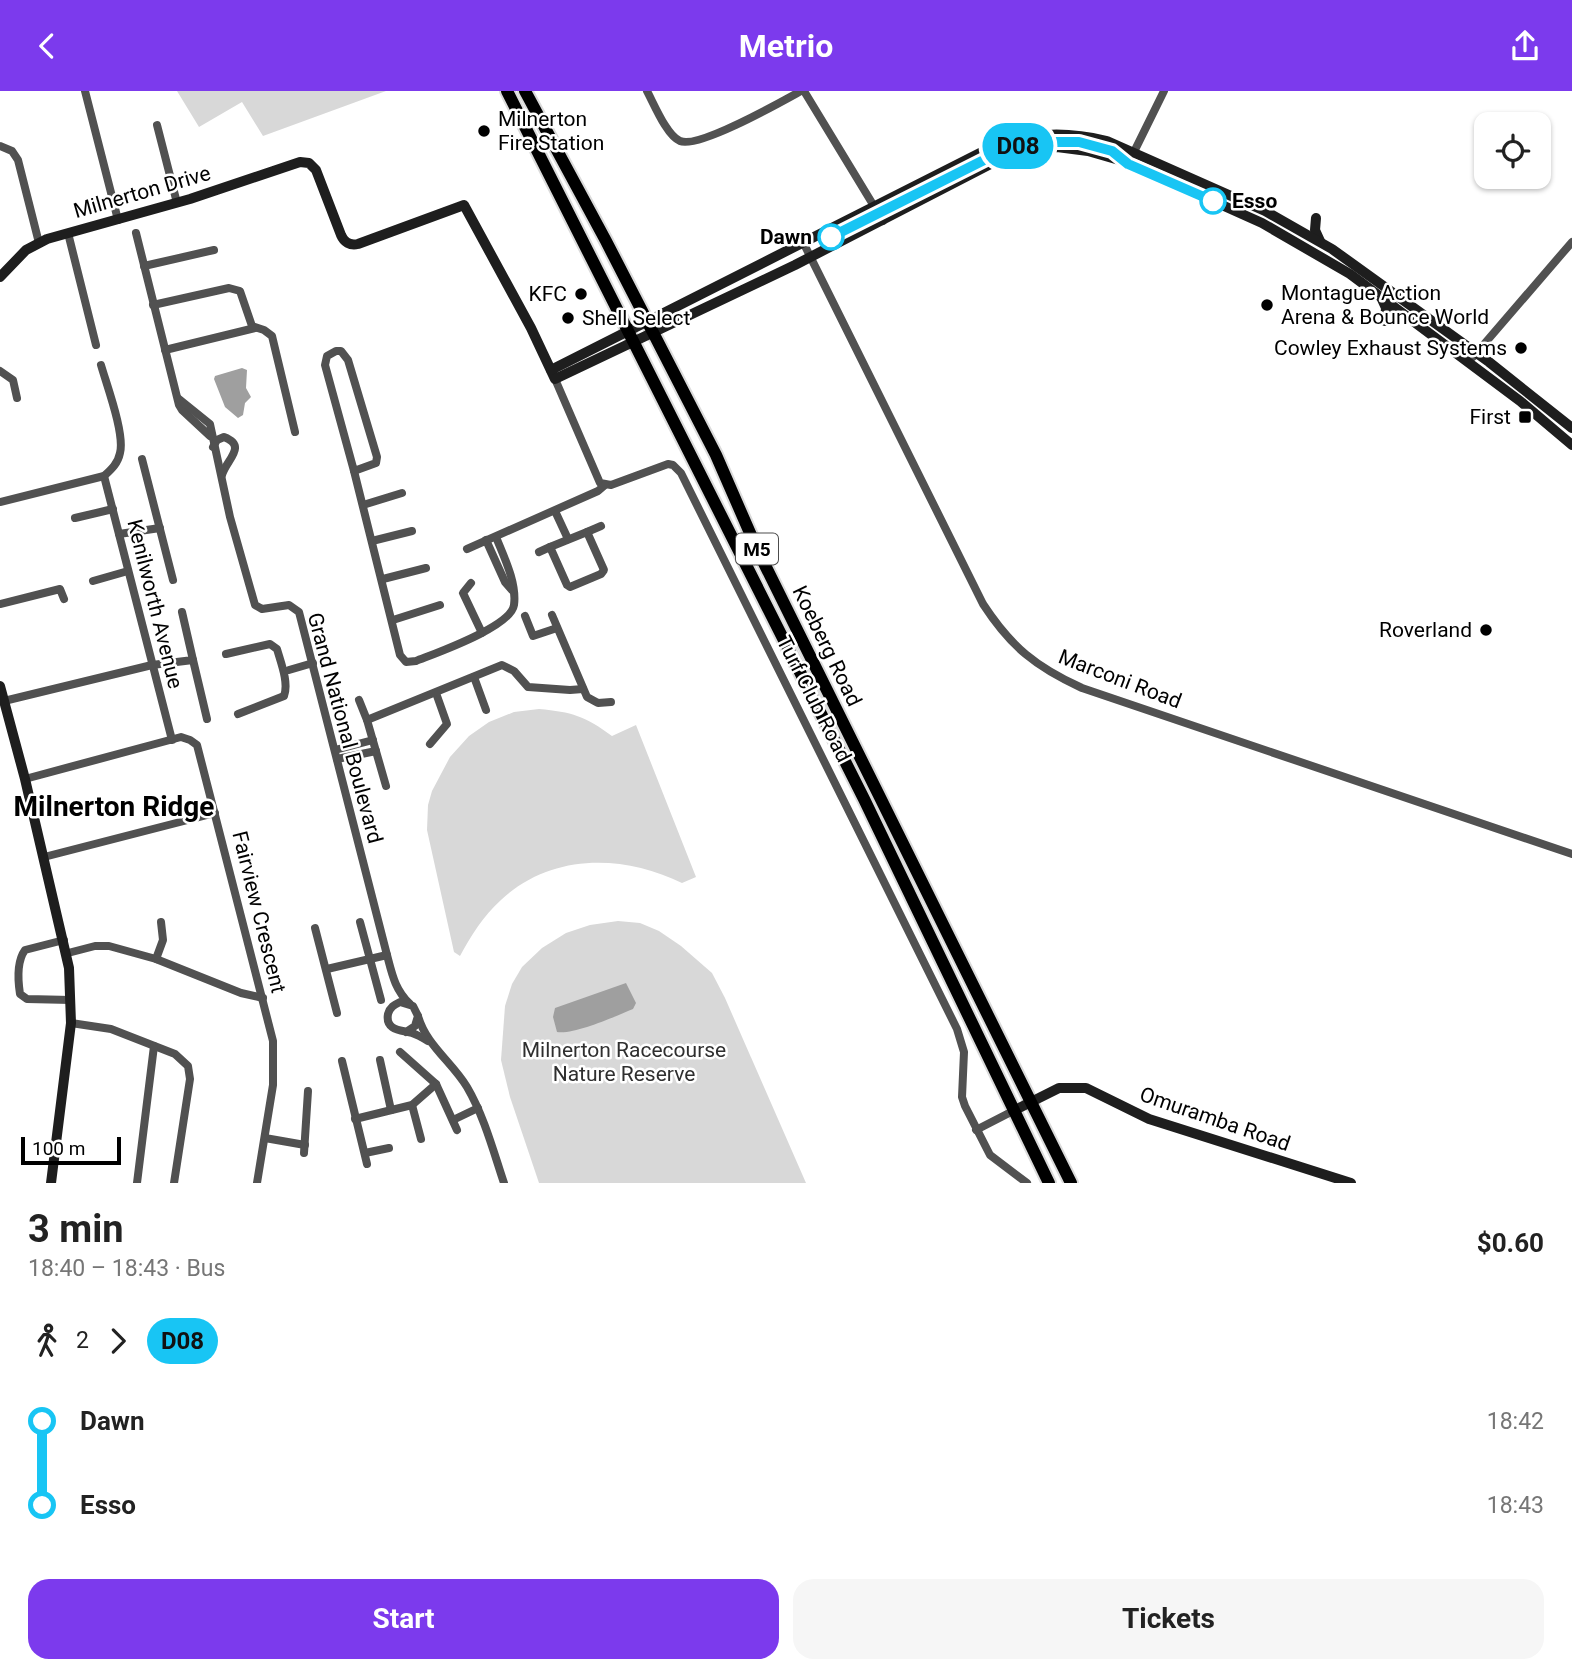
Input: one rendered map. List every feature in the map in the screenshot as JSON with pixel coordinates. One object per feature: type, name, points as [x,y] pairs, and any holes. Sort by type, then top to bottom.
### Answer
[{"type":"main road","name":"Koeberg Road","points":[[507,91],[864,799],[1049,1183]]},
{"type":"main road","name":"Koeberg Road","points":[[526,91],[716,455],[757,549],[1071,1183]]},
{"type":"main road","points":[[553,375],[630,336],[647,320],[988,149],[1027,137],[1055,133],[1107,141],[1134,152],[1265,211],[1320,241],[1476,352],[1572,428]]},
{"type":"main road","points":[[630,336],[653,333],[883,221],[990,164],[1027,151],[1057,147],[1078,149],[1104,154],[1273,229],[1350,274],[1531,409],[1572,445]]},
{"type":"main road","name":"Milnerton Drive","points":[[0,277],[21,255],[39,243],[306,162],[316,170],[341,237],[351,244],[358,244],[464,205],[531,328],[553,375]]},
{"type":"main road","points":[[1316,218],[1315,230],[1320,241]]},
{"type":"main road","points":[[1381,297],[1386,308],[1385,321]]},
{"type":"main road","points":[[0,685],[3,708],[25,779],[68,953],[71,1023],[51,1183]]},
{"type":"main road","name":"Omuramba Road","points":[[1013,1111],[1064,1087],[1089,1088],[1149,1119],[1351,1183]]},
{"type":"street","points":[[85,91],[118,220]]},
{"type":"street","points":[[647,91],[670,133],[686,143],[696,142],[720,132],[802,91],[883,221]]},
{"type":"street","points":[[1128,164],[1164,91]]},
{"type":"street","points":[[157,125],[177,203]]},
{"type":"street","points":[[0,146],[12,151],[18,160],[39,243]]},
{"type":"street","points":[[68,233],[96,345]]},
{"type":"street","points":[[136,233],[182,410],[206,430],[213,442],[224,437],[230,439],[235,447],[235,453],[224,468],[222,477]]},
{"type":"street","name":"Marconi Road","points":[[803,242],[983,604],[1013,645],[1033,662],[1082,688],[1572,854]]},
{"type":"street","points":[[1469,363],[1572,243]]},
{"type":"street","points":[[144,266],[214,250]]},
{"type":"street","points":[[153,305],[235,288],[240,291],[255,328]]},
{"type":"street","points":[[165,349],[255,328],[264,330],[272,336],[295,432]]},
{"type":"street","points":[[354,471],[376,463],[377,457],[348,359],[345,354],[336,351],[327,356],[325,366],[383,579],[400,655],[406,662],[416,661],[481,633],[511,612],[514,606],[511,578],[496,537]]},
{"type":"street","points":[[0,502],[104,476],[113,468],[119,457],[121,438],[101,365]]},
{"type":"street","points":[[0,371],[13,380],[17,398]]},
{"type":"street","points":[[467,549],[555,511],[605,485],[597,479],[553,375]]},
{"type":"street","name":"Grand National Boulevard","points":[[213,442],[230,517],[255,605],[262,609],[289,605],[299,612],[395,985],[400,995],[410,1004]]},
{"type":"street","points":[[142,459],[173,580]]},
{"type":"street","name":"Turf Club Road","points":[[605,485],[668,464],[674,465],[681,473],[957,1029],[964,1052],[962,1097],[976,1130],[990,1155],[1027,1183]]},
{"type":"street","name":"Kenilworth Avenue","points":[[104,476],[172,740]]},
{"type":"street","points":[[363,505],[402,493]]},
{"type":"street","points":[[75,518],[113,509]]},
{"type":"street","points":[[555,511],[568,539]]},
{"type":"street","points":[[538,552],[601,526]]},
{"type":"street","points":[[119,534],[160,528]]},
{"type":"street","points":[[372,541],[412,531]]},
{"type":"street","points":[[550,547],[566,585],[575,586],[604,570],[587,532]]},
{"type":"street","points":[[486,540],[505,582],[513,591]]},
{"type":"street","points":[[383,579],[426,568]]},
{"type":"street","points":[[93,581],[128,571]]},
{"type":"street","points":[[471,583],[463,593],[481,633]]},
{"type":"street","points":[[0,604],[60,589],[64,599]]},
{"type":"street","points":[[393,621],[440,605]]},
{"type":"street","points":[[182,612],[207,719]]},
{"type":"street","points":[[552,615],[583,689],[598,703],[611,702]]},
{"type":"street","points":[[525,616],[533,636],[557,628]]},
{"type":"street","points":[[226,654],[271,645],[277,649],[283,669],[286,694],[238,714]]},
{"type":"street","points":[[3,708],[152,665],[193,660]]},
{"type":"street","points":[[289,670],[313,663]]},
{"type":"street","points":[[368,720],[505,665],[528,687],[570,691],[583,689]]},
{"type":"street","points":[[474,677],[486,710]]},
{"type":"street","points":[[430,744],[447,724],[436,693]]},
{"type":"street","points":[[359,700],[368,720],[386,786]]},
{"type":"street","name":"Fairview Crescent","points":[[172,740],[185,738],[197,745],[263,998],[274,1057],[257,1183]]},
{"type":"street","points":[[25,779],[172,740]]},
{"type":"street","points":[[336,754],[373,740]]},
{"type":"street","points":[[336,754],[376,751]]},
{"type":"street","points":[[44,857],[215,813]]},
{"type":"street","points":[[156,959],[163,940],[161,922]]},
{"type":"street","points":[[360,922],[381,1000]]},
{"type":"street","points":[[315,928],[337,1013]]},
{"type":"street","points":[[64,940],[24,950],[20,957],[19,989],[20,994],[27,999],[71,1000]]},
{"type":"street","points":[[68,953],[104,945],[156,959],[241,993],[263,998]]},
{"type":"street","points":[[327,969],[387,955]]},
{"type":"street","name":"Grand National Boulevard","points":[[390,1010],[395,985]]},
{"type":"street","points":[[431,1043],[397,1031],[388,1019],[390,1010],[400,1002],[410,1004],[431,1043],[451,1063],[478,1107],[504,1183]]},
{"type":"street","points":[[406,1032],[415,1026],[418,1016]]},
{"type":"street","points":[[71,1023],[111,1029],[181,1058],[190,1072],[174,1183]]},
{"type":"street","points":[[137,1183],[154,1046]]},
{"type":"street","points":[[400,1052],[436,1084],[457,1130]]},
{"type":"street","points":[[380,1060],[391,1110]]},
{"type":"street","points":[[342,1062],[368,1164]]},
{"type":"street","points":[[355,1119],[412,1105],[436,1084]]},
{"type":"street","points":[[265,1138],[305,1144],[308,1091]]},
{"type":"street","points":[[412,1105],[421,1139]]},
{"type":"street","points":[[452,1118],[478,1107]]},
{"type":"street","points":[[976,1130],[1013,1111]]},
{"type":"street","points":[[365,1153],[389,1148]]},
{"type":"green space","points":[[177,91],[386,91],[263,136],[242,102],[199,127]]},
{"type":"green space","points":[[539,709],[578,716],[612,736],[636,725],[696,877],[682,883],[659,873],[612,863],[565,866],[542,873],[521,885],[495,906],[478,926],[460,956],[454,952],[427,830],[428,805],[432,791],[450,757],[469,736],[489,722],[514,712]]},
{"type":"green space","name":"Milnerton Racecourse Nature Reserve","points":[[618,921],[640,923],[659,931],[712,973],[806,1183],[539,1183],[510,1097],[501,1060],[505,1006],[512,984],[522,967],[542,948],[566,933],[590,925]]},
{"type":"shaded area","points":[[242,368],[247,370],[246,388],[251,397],[245,403],[243,415],[238,418],[225,407],[214,379],[215,376]]},
{"type":"shaded area","points":[[626,983],[636,1003],[633,1009],[584,1028],[557,1032],[553,1017],[555,1008]]},
{"type":"bus line","name":"D08","points":[[831,237],[999,152],[1044,142],[1079,142],[1112,151],[1128,164],[1213,201]]},
{"type":"place","name":"Milnerton Fire Station","points":[[484,131]]},
{"type":"place","name":"Esso","points":[[1213,201]]},
{"type":"place","name":"Dawn","points":[[831,237]]},
{"type":"place","name":"KFC","points":[[581,294]]},
{"type":"place","name":"Montague Action Arena & Bounce World","points":[[1267,305]]},
{"type":"place","name":"Shell Select","points":[[568,318]]},
{"type":"place","name":"Cowley Exhaust Systems","points":[[1521,348]]},
{"type":"place","name":"First","points":[[1525,417]]},
{"type":"place","name":"Roverland","points":[[1486,630]]},
{"type":"district","name":"Milnerton Ridge","points":[[114,806]]}]
